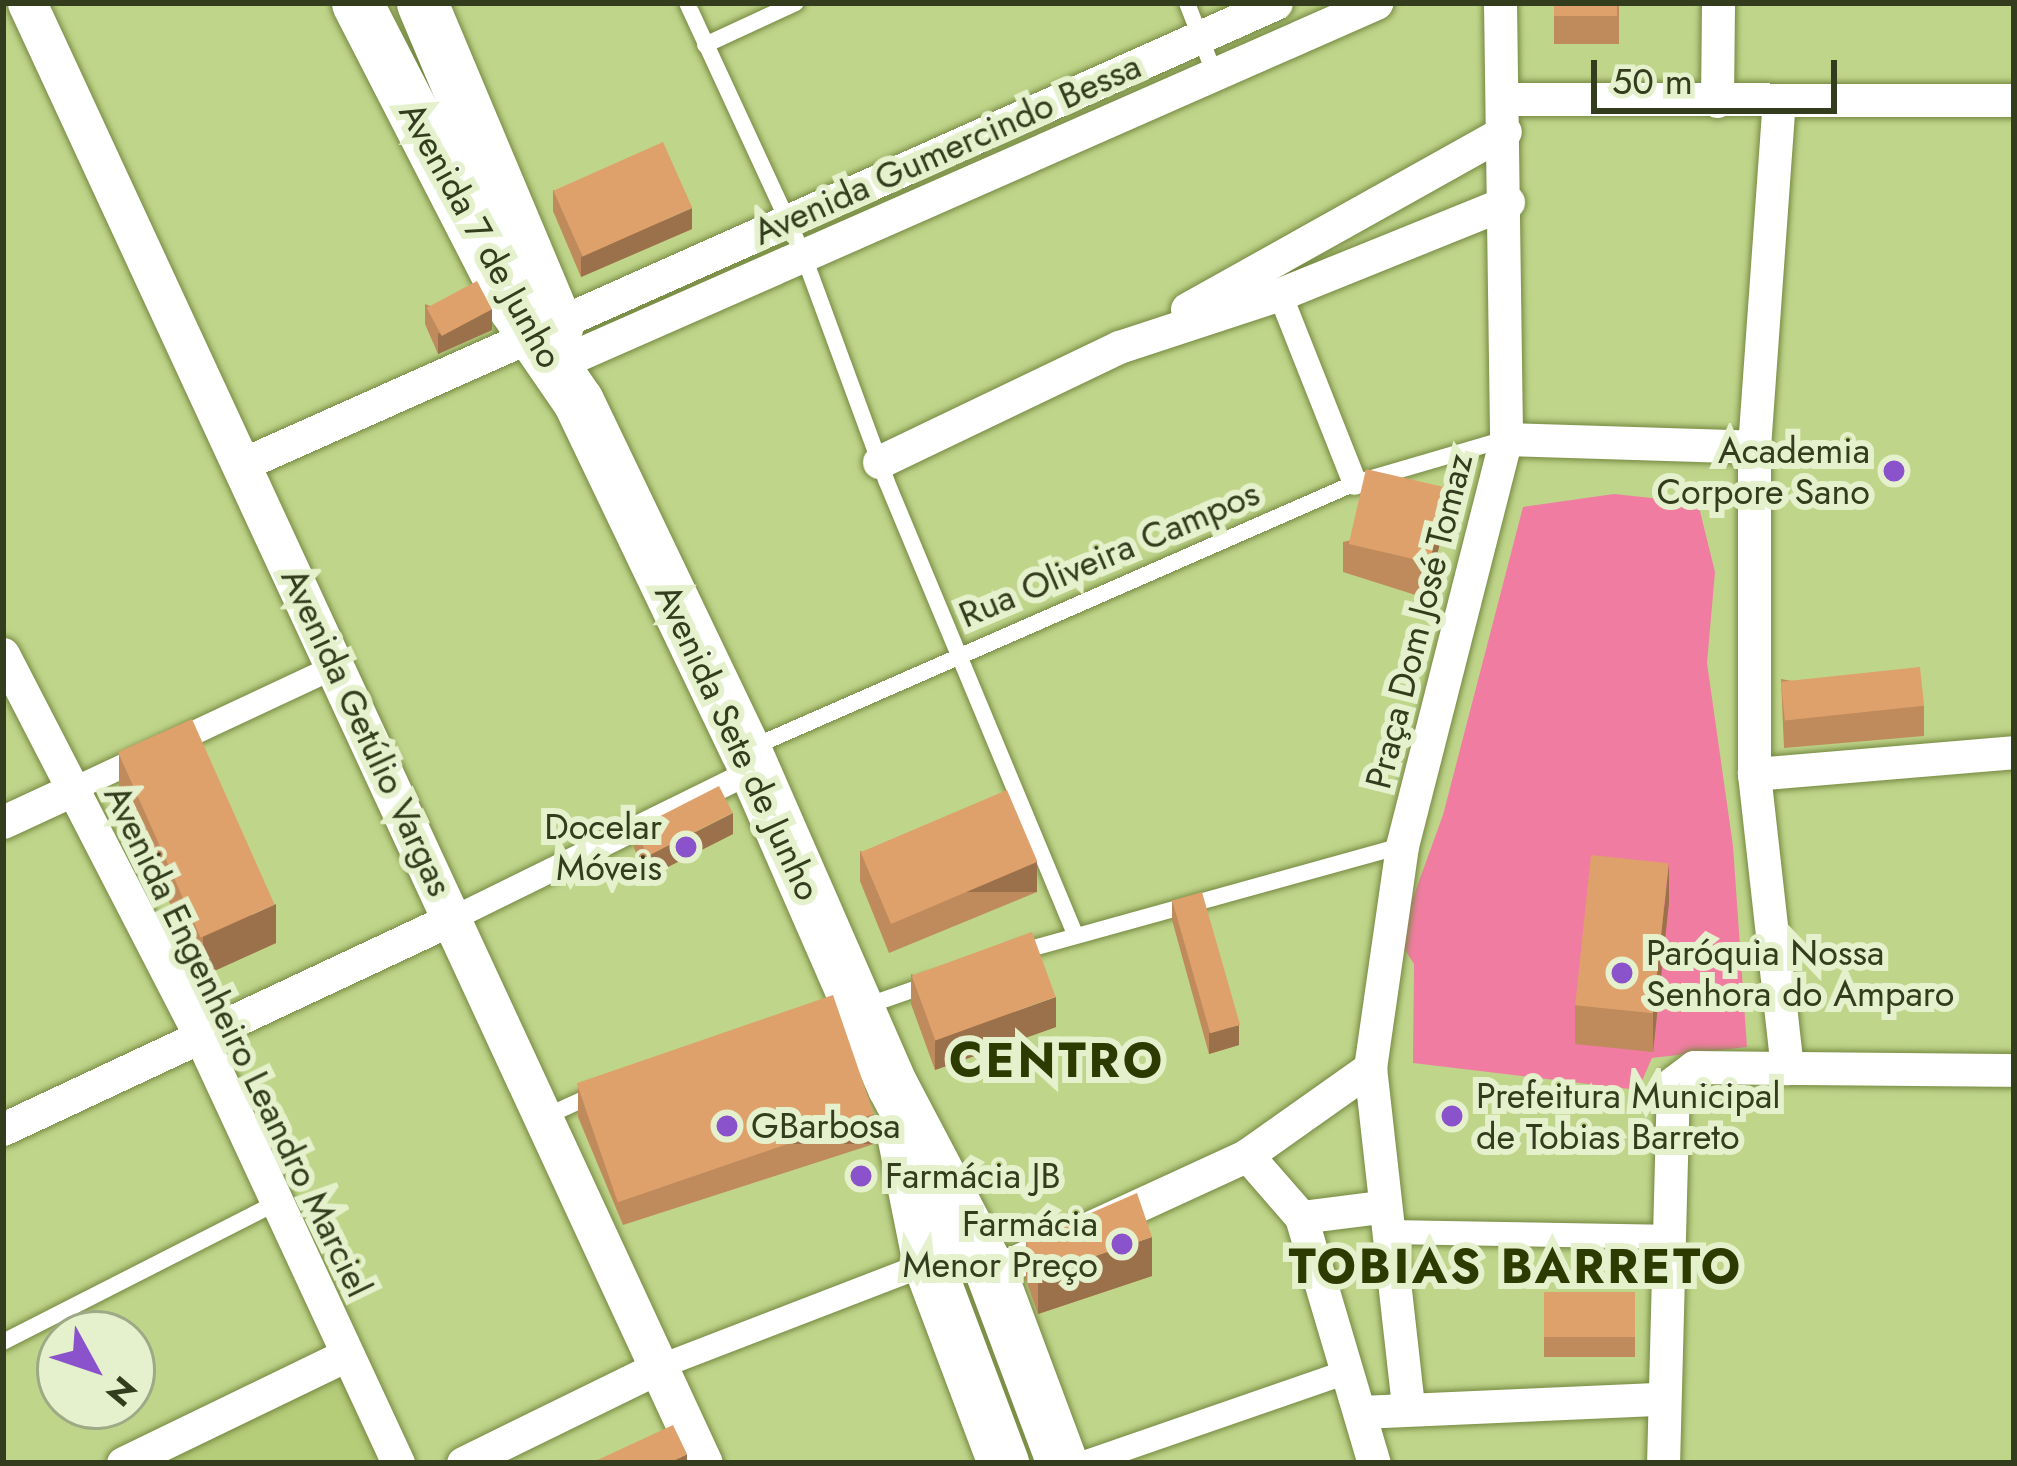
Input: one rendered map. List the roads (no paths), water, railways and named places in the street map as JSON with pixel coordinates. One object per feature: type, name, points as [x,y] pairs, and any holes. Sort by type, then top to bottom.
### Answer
[{"type":"main road","name":"Avenida 7 de Junho","points":[[357,3],[557,357]]},
{"type":"main road","name":"Avenida 7 de Junho","points":[[422,3],[557,357]]},
{"type":"main road","name":"Avenida Sete de Junho","points":[[557,357],[750,760],[849,1002],[991,1273],[1062,1463]]},
{"type":"main road","name":"Avenida Sete de Junho","points":[[892,1085],[928,1263],[1003,1463]]},
{"type":"street","name":"Avenida Gumercindo Bessa","points":[[557,357],[786,218],[1194,18],[1276,3]]},
{"type":"street","name":"Avenida Gumercindo Bessa","points":[[557,357],[1376,3]]},
{"type":"street","points":[[1717,101],[1718,3]]},
{"type":"street","name":"Avenida Getúlio Vargas","points":[[23,8],[549,1115],[703,1463]]},
{"type":"street","points":[[1495,9],[1508,202],[1506,439]]},
{"type":"street","points":[[879,462],[1119,347],[1504,115],[1717,101],[2014,100]]},
{"type":"street","points":[[1779,101],[1754,447],[1754,773],[1787,1068]]},
{"type":"street","points":[[1119,347],[1280,294],[1508,202]]},
{"type":"street","points":[[1280,294],[1354,483]]},
{"type":"street","points":[[243,464],[557,357]]},
{"type":"street","name":"Praça Dom José Tomaz","points":[[1408,1406],[1383,1220],[1370,1068],[1402,846],[1506,439],[1754,447]]},
{"type":"street","name":"Avenida Engenheiro Leandro Marciel","points":[[3,654],[199,1034],[344,1356],[398,1463]]},
{"type":"street","points":[[3,822],[334,667]]},
{"type":"street","points":[[1754,773],[2014,752]]},
{"type":"street","points":[[3,1129],[750,760]]},
{"type":"street","points":[[1664,1463],[1673,1083],[1694,1067],[2014,1070]]},
{"type":"street","points":[[991,1273],[1246,1155],[1370,1068]]},
{"type":"street","points":[[1246,1155],[1301,1217],[1374,1463]]},
{"type":"street","points":[[1301,1217],[1666,1238]]},
{"type":"street","points":[[463,1463],[659,1367],[928,1263]]},
{"type":"street","points":[[123,1463],[344,1356]]},
{"type":"street","points":[[1084,1463],[1349,1371]]},
{"type":"street","points":[[1360,1412],[1408,1406],[1663,1400]]},
{"type":"lane","points":[[687,3],[803,254],[879,462],[1075,933]]},
{"type":"lane","points":[[705,45],[796,3]]},
{"type":"lane","points":[[1194,18],[1215,75]]},
{"type":"lane","name":"Rua Oliveira Campos","points":[[750,760],[959,655],[1354,483],[1506,439]]},
{"type":"lane","points":[[989,963],[1075,933],[1402,846]]},
{"type":"lane","points":[[849,1002],[946,978]]},
{"type":"lane","points":[[549,1115],[623,1083]]},
{"type":"lane","points":[[3,1342],[278,1202]]},
{"type":"place","name":"Academia Corpore Sano","points":[[1894,471]]},
{"type":"place","name":"Docelar Móveis","points":[[686,847]]},
{"type":"place","name":"Paróquia Nossa Senhora do Amparo","points":[[1622,973]]},
{"type":"place","name":"Prefeitura Municipal de Tobias Barreto","points":[[1452,1116]]},
{"type":"place","name":"GBarbosa","points":[[727,1126]]},
{"type":"place","name":"Farmácia JB","points":[[861,1176]]},
{"type":"place","name":"Farmácia Menor Preço","points":[[1122,1244]]},
{"type":"district","name":"CENTRO","points":[[1057,1061]]},
{"type":"district","name":"TOBIAS BARRETO","points":[[1516,1267]]}]
